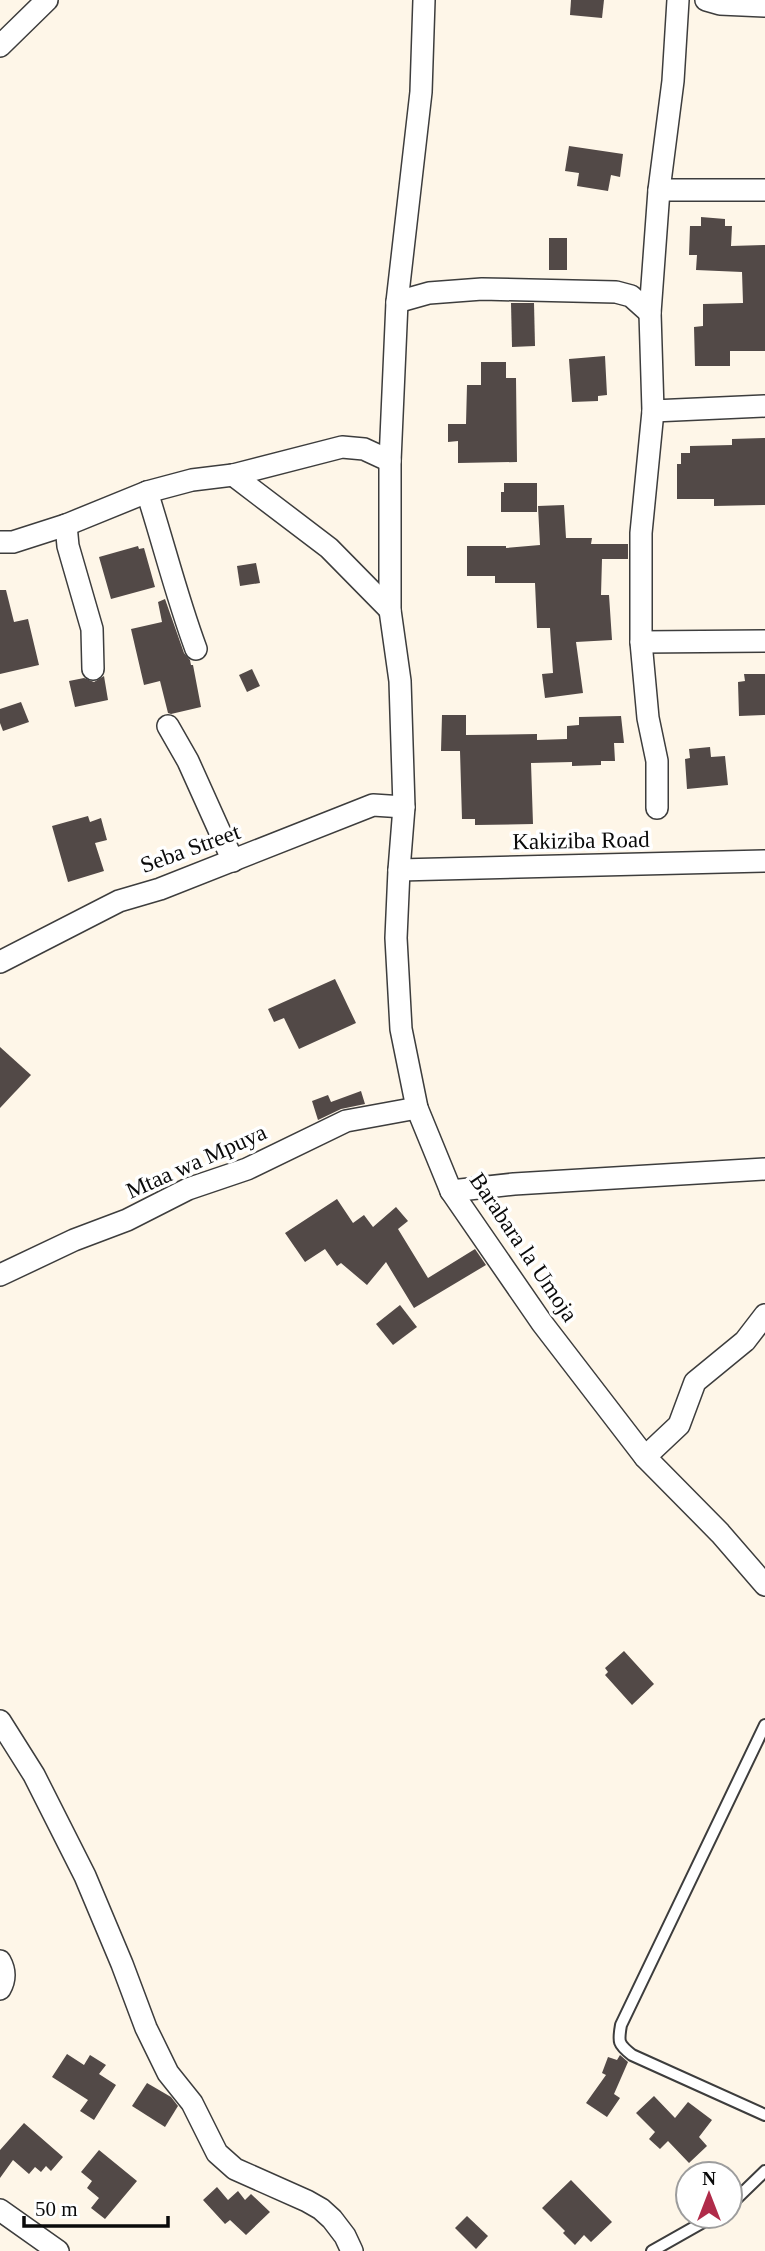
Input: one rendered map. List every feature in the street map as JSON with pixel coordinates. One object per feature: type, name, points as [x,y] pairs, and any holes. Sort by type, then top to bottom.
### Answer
[{"type":"street","points":[[0,46],[47,0]]},
{"type":"street","name":"Barabara la Umoja","points":[[424,0],[421,92],[397,302],[390,461],[390,610],[400,681],[404,807],[396,938],[401,1029],[417,1108],[451,1191],[542,1323],[645,1457],[765,1585]]},
{"type":"street","points":[[657,808],[657,761],[648,718],[641,642],[641,533],[653,411],[650,313],[659,190],[673,81],[678,0]]},
{"type":"street","points":[[706,0],[720,4],[765,6]]},
{"type":"street","points":[[659,190],[765,190]]},
{"type":"street","points":[[397,302],[429,293],[482,289],[616,292],[631,296],[650,313]]},
{"type":"street","points":[[653,411],[765,407]]},
{"type":"street","points":[[0,542],[13,542],[66,526],[147,492],[192,480],[233,475],[342,447],[364,449],[390,461]]},
{"type":"street","points":[[233,475],[329,548],[390,610]]},
{"type":"street","points":[[147,492],[164,544],[178,602],[196,649]]},
{"type":"street","points":[[66,526],[68,546],[92,629],[93,669]]},
{"type":"street","points":[[641,642],[765,641]]},
{"type":"street","points":[[168,726],[188,761],[233,861]]},
{"type":"street","name":"Seba Street","points":[[0,962],[119,901],[160,889],[373,805],[404,807]]},
{"type":"street","name":"Kakiziba Road","points":[[399,870],[765,861]]},
{"type":"street","name":"Mtaa wa Mpuya","points":[[0,1275],[74,1240],[128,1220],[188,1189],[247,1169],[346,1121],[417,1108]]},
{"type":"street","points":[[451,1191],[514,1184],[765,1169]]},
{"type":"street","points":[[645,1457],[678,1425],[695,1382],[746,1341],[765,1315]]},
{"type":"street","points":[[0,1721],[34,1775],[85,1876],[146,2028],[168,2073],[192,2103],[217,2153],[235,2169],[321,2209],[345,2236],[352,2251]]},
{"type":"street","points":[[0,1961],[4,1980],[0,1989]]},
{"type":"street","points":[[0,2210],[58,2251]]},
{"type":"lane","points":[[765,1725],[621,2025],[619,2040],[623,2048],[632,2055],[765,2115]]},
{"type":"lane","points":[[744,2191],[765,2172]]},
{"type":"lane","points":[[652,2251],[690,2230]]},
{"type":"building","points":[[571,0],[604,0],[602,18],[570,15]]},
{"type":"building","points":[[569,146],[623,154],[620,177],[611,175],[608,191],[577,186],[579,173],[565,171]]},
{"type":"building","points":[[701,217],[725,219],[725,226],[732,226],[731,246],[765,245],[765,351],[730,351],[730,366],[695,366],[694,327],[703,326],[703,304],[743,303],[742,272],[696,270],[697,255],[689,255],[690,226],[701,226]]},
{"type":"building","points":[[549,238],[567,238],[567,270],[549,270]]},
{"type":"building","points":[[511,303],[534,303],[535,346],[512,347]]},
{"type":"building","points":[[605,356],[607,395],[598,396],[598,401],[572,402],[569,359]]},
{"type":"building","points":[[481,362],[506,362],[506,378],[516,378],[517,462],[458,463],[458,441],[448,442],[448,424],[466,424],[467,385],[481,385]]},
{"type":"building","points":[[765,438],[765,505],[714,506],[714,499],[677,499],[677,464],[681,464],[681,453],[690,453],[690,446],[732,445],[732,439]]},
{"type":"building","points":[[504,483],[537,483],[537,512],[501,512]]},
{"type":"building","points":[[564,505],[566,538],[592,538],[591,544],[628,544],[628,559],[602,559],[601,595],[609,595],[612,640],[576,642],[583,693],[545,698],[542,674],[553,673],[550,628],[537,628],[535,583],[495,583],[495,576],[467,576],[467,546],[506,548],[540,545],[538,506]]},
{"type":"building","points":[[138,546],[139,549],[144,548],[155,587],[111,599],[99,557]]},
{"type":"building","points":[[256,563],[260,583],[240,586],[237,566]]},
{"type":"building","points":[[0,590],[6,590],[14,622],[28,619],[39,665],[0,674]]},
{"type":"building","points":[[165,599],[184,653],[193,665],[201,707],[171,714],[168,713],[160,681],[144,685],[131,629],[162,622],[158,602]]},
{"type":"building","points":[[252,669],[260,686],[247,692],[239,675]]},
{"type":"building","points":[[744,674],[765,674],[765,715],[739,716],[738,682],[745,681]]},
{"type":"building","points":[[104,676],[108,700],[75,707],[69,681],[84,678],[94,682]]},
{"type":"building","points":[[21,702],[29,722],[3,731],[0,709]]},
{"type":"building","points":[[442,715],[466,715],[466,735],[537,734],[537,740],[567,739],[567,726],[579,725],[579,717],[621,716],[624,743],[614,743],[615,761],[601,761],[601,765],[572,766],[572,762],[531,763],[533,824],[475,825],[475,819],[462,819],[460,751],[441,751]]},
{"type":"building","points":[[710,747],[711,757],[725,756],[728,785],[687,789],[685,759],[690,758],[689,749]]},
{"type":"building","points":[[88,816],[90,822],[101,818],[107,840],[95,843],[104,871],[68,882],[52,826]]},
{"type":"building","points":[[335,979],[356,1023],[299,1049],[284,1018],[274,1022],[268,1009]]},
{"type":"building","points":[[0,1047],[31,1075],[0,1108]]},
{"type":"building","points":[[361,1091],[365,1104],[341,1109],[318,1120],[312,1101],[328,1095],[331,1102]]},
{"type":"building","points":[[337,1199],[353,1223],[364,1215],[373,1227],[396,1207],[408,1221],[398,1229],[428,1278],[475,1249],[486,1265],[414,1308],[386,1262],[367,1285],[341,1263],[337,1266],[325,1249],[305,1262],[285,1233]]},
{"type":"building","points":[[400,1305],[417,1327],[393,1345],[376,1324]]},
{"type":"building","points":[[624,1651],[654,1684],[632,1705],[605,1675],[608,1672],[605,1668]]},
{"type":"building","points":[[67,2054],[84,2065],[90,2055],[106,2065],[99,2074],[116,2085],[94,2120],[80,2111],[88,2100],[52,2077]]},
{"type":"building","points":[[620,2055],[628,2062],[614,2094],[620,2098],[607,2117],[586,2103],[606,2075],[602,2073],[608,2057],[617,2060]]},
{"type":"building","points":[[147,2083],[171,2097],[178,2106],[165,2127],[132,2106]]},
{"type":"building","points":[[654,2096],[675,2118],[688,2102],[712,2120],[699,2137],[707,2146],[692,2160],[686,2160],[668,2141],[660,2149],[649,2139],[655,2132],[636,2113]]},
{"type":"building","points":[[24,2123],[63,2157],[51,2171],[46,2166],[41,2172],[35,2167],[29,2174],[13,2160],[0,2178],[0,2150]]},
{"type":"building","points":[[99,2150],[137,2181],[105,2219],[91,2208],[99,2198],[87,2188],[92,2181],[81,2172]]},
{"type":"building","points":[[571,2180],[612,2222],[591,2242],[584,2235],[575,2245],[542,2208]]},
{"type":"building","points":[[217,2187],[228,2200],[238,2191],[245,2200],[251,2194],[270,2212],[246,2235],[230,2220],[225,2224],[203,2200]]},
{"type":"building","points":[[467,2216],[488,2236],[476,2249],[455,2228]]}]
